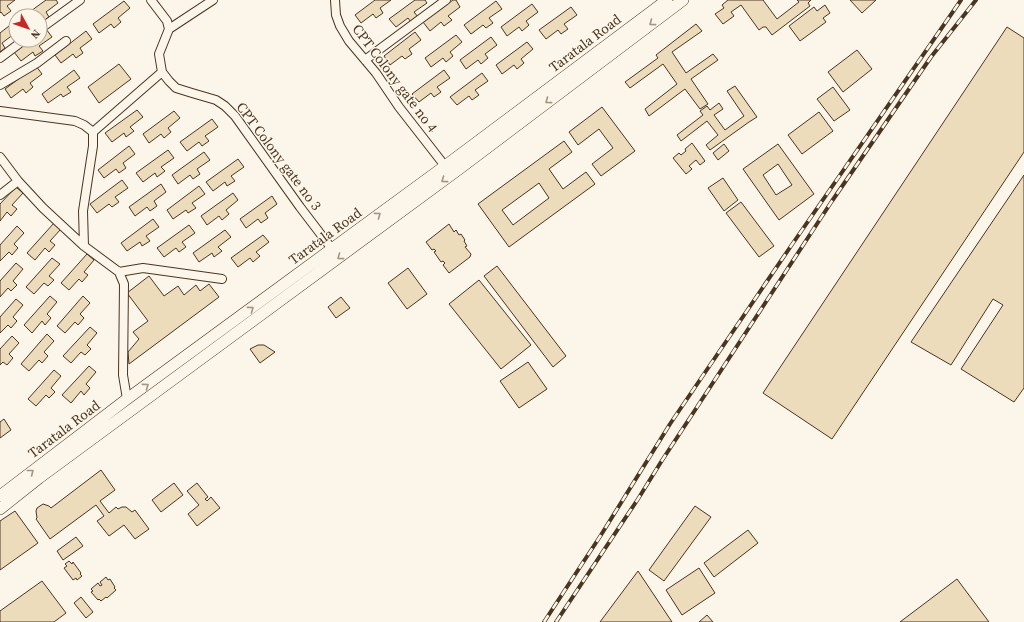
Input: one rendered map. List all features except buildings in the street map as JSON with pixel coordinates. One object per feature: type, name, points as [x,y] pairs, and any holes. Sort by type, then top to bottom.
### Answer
[{"type":"main road","name":"Taratala Road","points":[[0,496],[120,411],[127,399],[445,166],[667,0]]},
{"type":"main road","points":[[0,509],[40,478],[120,411],[460,169],[683,0]]},
{"type":"street","points":[[48,23],[80,0]]},
{"type":"street","points":[[151,0],[167,21],[169,29]]},
{"type":"street","points":[[92,132],[162,72],[159,54],[169,29],[213,0]]},
{"type":"street","name":"CPT Colony gate no 4","points":[[335,0],[336,15],[349,42],[376,73],[399,107],[445,166]]},
{"type":"street","points":[[365,60],[446,0]]},
{"type":"street","points":[[0,85],[37,63],[66,41]]},
{"type":"street","points":[[0,58],[13,48]]},
{"type":"street","name":"CPT Colony gate no 3","points":[[162,72],[176,88],[216,100],[225,106],[235,116],[332,249]]},
{"type":"street","points":[[0,111],[75,121],[84,125],[92,132],[93,146],[83,211],[84,246]]},
{"type":"street","points":[[0,157],[18,181],[43,208],[84,246],[119,272],[124,284],[123,375],[127,399]]},
{"type":"street","points":[[0,196],[18,181]]},
{"type":"street","points":[[119,272],[143,268],[222,279]]},
{"type":"railway","points":[[544,622],[601,535],[670,424],[961,0]]},
{"type":"railway","points":[[556,622],[832,201],[931,57],[976,0]]}]
